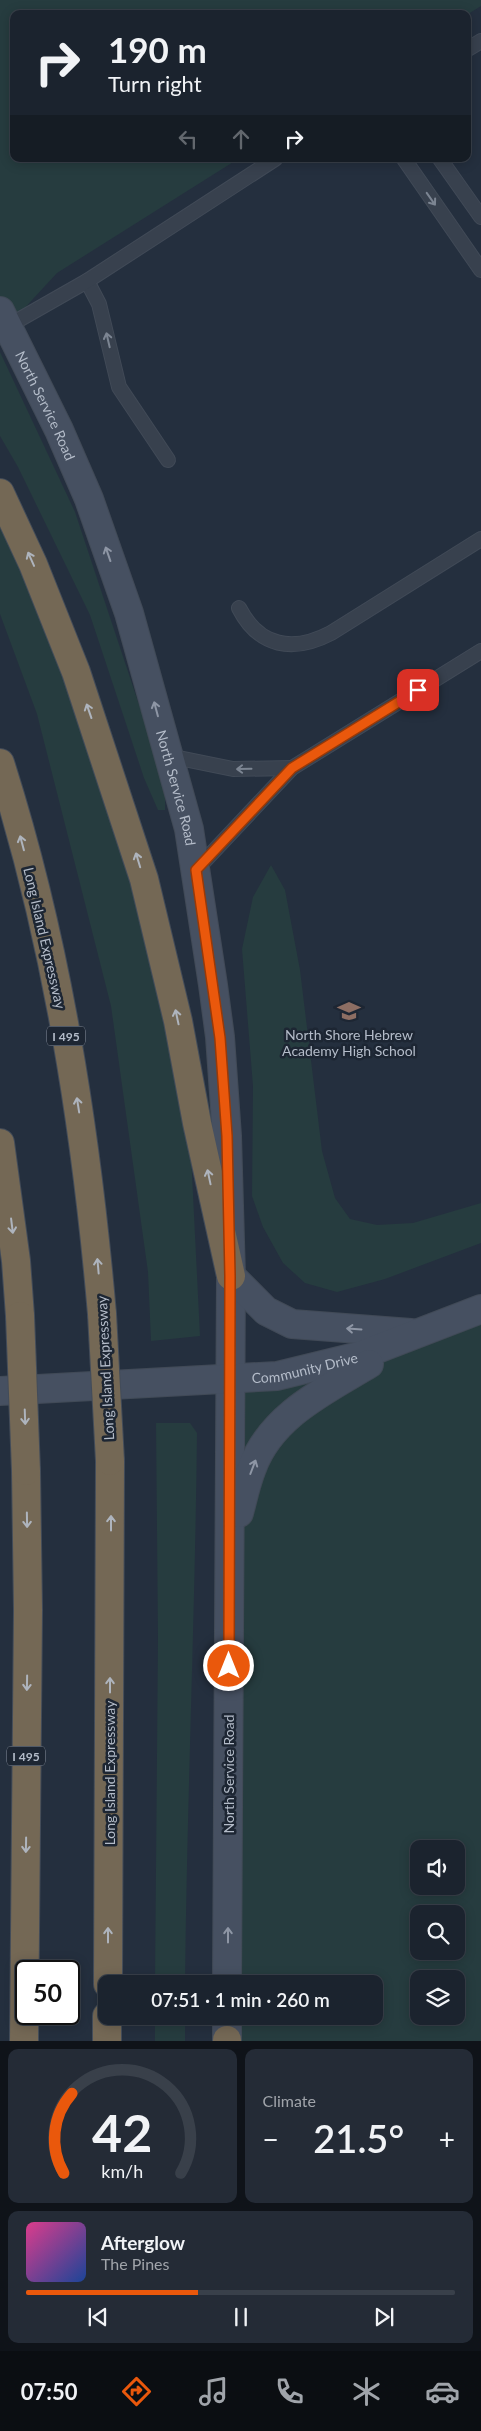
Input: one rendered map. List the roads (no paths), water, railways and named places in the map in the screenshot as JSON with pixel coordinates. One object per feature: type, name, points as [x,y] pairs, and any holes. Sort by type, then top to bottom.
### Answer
[{"type":"highway","points":[[0,493],[54,616],[105,757],[139,862],[168,974],[197,1123],[230,1276]]},
{"type":"highway","name":"Long Island Expressway","points":[[0,763],[48,948],[72,1067],[88,1167],[102,1314],[110,1461],[108,1975]]},
{"type":"highway","name":"I 495","points":[[0,1143],[16,1261],[26,1471],[28,1610],[24,2041]]},
{"type":"highway","points":[[107,2041],[108,2025]]},
{"type":"main road","name":"North Service Road","points":[[4,318],[59,430],[89,499],[128,613],[189,829],[214,993],[224,1086],[230,1276],[227,1975]]},
{"type":"main road","points":[[230,1276],[266,1311],[292,1324],[420,1334]]},
{"type":"main road","name":"Community Drive","points":[[0,1391],[276,1376],[333,1364],[420,1334],[481,1309]]},
{"type":"main road","points":[[229,1548],[252,1468],[259,1452],[275,1429],[302,1405],[420,1334]]},
{"type":"main road","points":[[227,2025],[227,2041]]},
{"type":"lane","points":[[4,318],[87,281],[270,162]]},
{"type":"lane","points":[[406,162],[481,270]]},
{"type":"lane","points":[[442,162],[481,217]]},
{"type":"lane","points":[[87,281],[99,304],[119,387],[168,460]]},
{"type":"lane","points":[[239,608],[244,619],[262,637],[286,644],[308,643],[331,633],[481,539]]},
{"type":"lane","points":[[196,870],[292,768],[481,651]]},
{"type":"lane","points":[[169,756],[233,769],[292,768]]},
{"type":"place","name":"North Shore Hebrew Academy High School","points":[[349,1011]]}]
